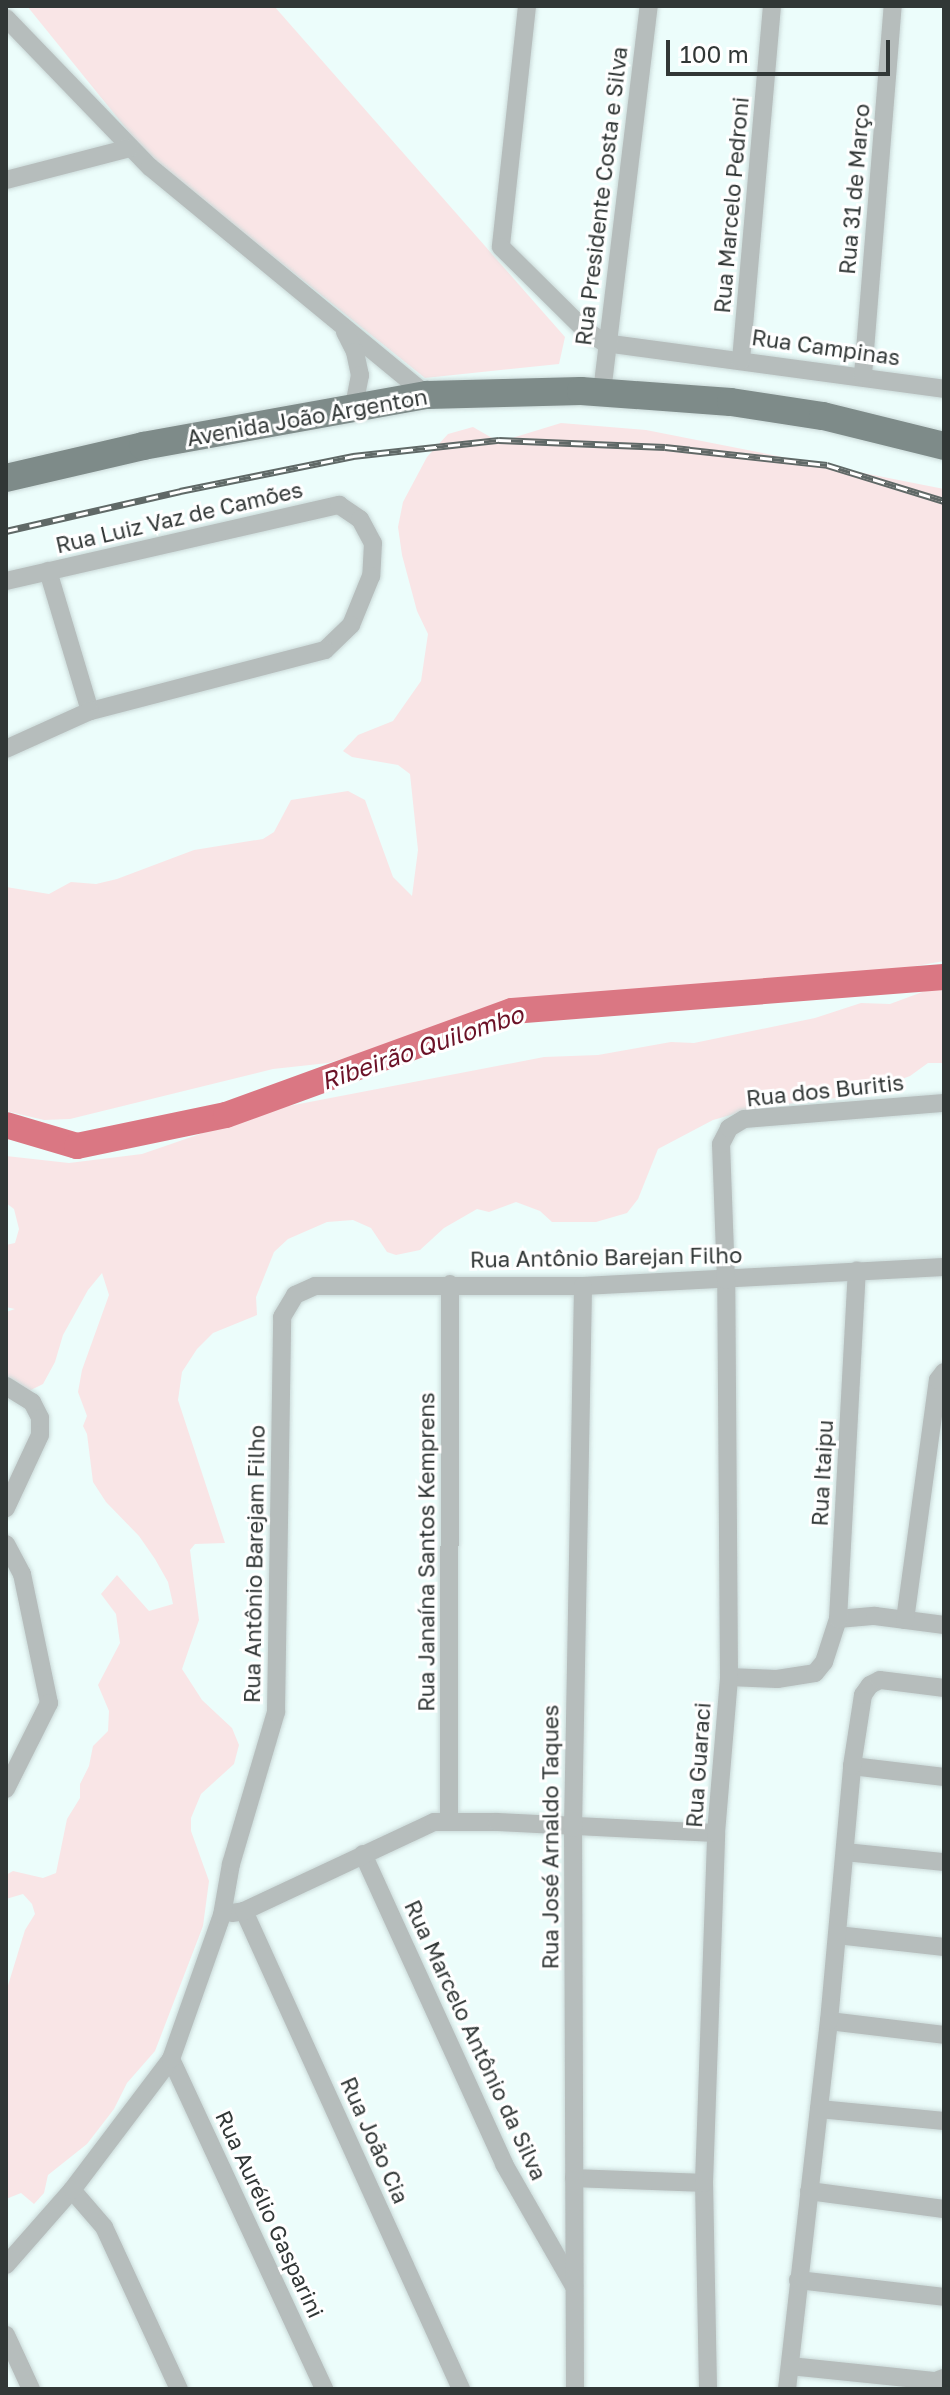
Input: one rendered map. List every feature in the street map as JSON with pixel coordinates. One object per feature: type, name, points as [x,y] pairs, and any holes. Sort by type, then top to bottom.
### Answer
[{"type":"main road","name":"Avenida João Argenton","points":[[6,478],[143,446],[354,405],[427,395],[602,392],[762,406],[823,416],[944,446]]},
{"type":"street","points":[[527,6],[501,247],[584,329],[605,343]]},
{"type":"street","name":"Rua Presidente Costa e Silva","points":[[602,392],[605,343],[649,6]]},
{"type":"street","name":"Rua Marcelo Pedroni","points":[[741,360],[772,6]]},
{"type":"street","name":"Rua 31 de Março","points":[[863,375],[893,6]]},
{"type":"street","points":[[8,24],[130,148],[427,395]]},
{"type":"street","points":[[6,180],[130,148]]},
{"type":"street","points":[[340,323],[355,352],[360,375],[354,405]]},
{"type":"street","name":"Rua Campinas","points":[[605,343],[863,375],[944,389]]},
{"type":"street","name":"Rua Luiz Vaz de Camões","points":[[6,581],[339,505],[360,519],[373,543],[371,576],[351,625],[325,650],[90,711]]},
{"type":"street","points":[[6,749],[90,711],[48,571]]},
{"type":"street","name":"Rua dos Buritis","points":[[721,1144],[729,1128],[744,1119],[944,1103]]},
{"type":"street","name":"Rua Guaraci","points":[[708,2389],[704,2183],[716,1833],[729,1677],[726,1280],[721,1144]]},
{"type":"street","name":"Rua Antônio Barejan Filho","points":[[282,1317],[295,1295],[315,1286],[583,1286],[944,1267]]},
{"type":"street","name":"Rua Itaipu","points":[[729,1677],[777,1679],[815,1673],[824,1662],[838,1619],[857,1271]]},
{"type":"street","name":"Rua Janaína Santos Kemprens","points":[[449,1820],[450,1284]]},
{"type":"street","name":"Rua José Arnaldo Taques","points":[[575,2389],[573,1828],[583,1286]]},
{"type":"street","name":"Rua Antônio Barejam Filho","points":[[6,2265],[72,2190],[171,2059],[222,1915],[231,1864],[276,1712],[282,1317]]},
{"type":"street","points":[[905,1620],[938,1380],[944,1372]]},
{"type":"street","points":[[6,1386],[32,1402],[40,1418],[40,1435],[6,1508]]},
{"type":"street","points":[[6,1544],[22,1574],[49,1703],[6,1789]]},
{"type":"street","points":[[838,1619],[875,1616],[944,1625]]},
{"type":"street","points":[[787,2389],[829,2021],[852,1766],[863,1695],[870,1685],[880,1680],[944,1688]]},
{"type":"street","points":[[852,1766],[944,1777]]},
{"type":"street","points":[[222,1915],[244,1911],[434,1822],[449,1820],[716,1833]]},
{"type":"street","points":[[845,1852],[944,1862]]},
{"type":"street","name":"Rua Marcelo Antônio da Silva","points":[[363,1854],[504,2164],[574,2286]]},
{"type":"street","name":"Rua João Cia","points":[[244,1911],[461,2389]]},
{"type":"street","points":[[837,1935],[944,1947]]},
{"type":"street","points":[[829,2021],[944,2035]]},
{"type":"street","name":"Rua Aurélio Gasparini","points":[[171,2059],[324,2389]]},
{"type":"street","points":[[819,2109],[944,2121]]},
{"type":"street","points":[[574,2178],[704,2183]]},
{"type":"street","points":[[72,2190],[104,2227],[179,2389]]},
{"type":"street","points":[[809,2191],[944,2209]]},
{"type":"street","points":[[798,2280],[944,2297]]},
{"type":"street","points":[[6,2335],[31,2389]]},
{"type":"street","points":[[790,2366],[936,2381],[944,2378]]},
{"type":"shaded area","points":[[27,6],[274,6],[565,337],[559,364],[425,378],[150,158]]},
{"type":"shaded area","points":[[561,423],[646,430],[944,489],[944,961],[894,970],[872,980],[797,985],[643,1007],[594,1007],[475,1018],[328,1063],[273,1069],[70,1119],[44,1120],[6,1111],[6,887],[49,894],[71,882],[96,884],[117,879],[194,850],[263,839],[274,832],[291,800],[348,791],[365,800],[393,877],[412,896],[418,850],[410,774],[398,765],[352,757],[343,751],[358,735],[393,721],[421,681],[428,634],[417,611],[402,555],[398,527],[403,502],[427,457],[448,434],[473,427],[499,442]]},
{"type":"shaded area","points":[[944,984],[944,1063],[928,1063],[910,1076],[860,1095],[756,1108],[713,1120],[658,1149],[638,1199],[627,1213],[596,1222],[552,1222],[540,1211],[516,1202],[489,1212],[477,1209],[444,1228],[420,1250],[396,1255],[387,1252],[371,1228],[353,1220],[327,1222],[288,1239],[274,1252],[256,1297],[257,1315],[213,1333],[197,1349],[182,1372],[178,1400],[225,1543],[195,1544],[190,1550],[199,1620],[182,1669],[202,1700],[232,1728],[239,1745],[234,1764],[201,1794],[191,1818],[191,1831],[209,1881],[203,1926],[155,2051],[127,2083],[114,2109],[87,2144],[48,2175],[44,2193],[34,2204],[21,2193],[6,2199],[6,1992],[25,1930],[35,1914],[32,1904],[23,1894],[6,1899],[6,1875],[13,1871],[43,1878],[56,1873],[67,1819],[80,1798],[80,1784],[89,1766],[93,1746],[108,1731],[109,1711],[98,1685],[120,1643],[116,1614],[101,1594],[117,1575],[149,1611],[173,1604],[168,1582],[155,1559],[139,1536],[106,1502],[93,1482],[87,1434],[83,1426],[87,1416],[78,1392],[82,1370],[109,1295],[102,1273],[88,1290],[63,1335],[55,1362],[43,1384],[21,1395],[6,1389],[6,1312],[15,1309],[6,1307],[6,1245],[15,1243],[19,1229],[14,1209],[6,1203],[6,1156],[69,1163],[142,1154],[273,1109],[544,1057],[598,1055],[671,1042],[694,1043],[815,1018],[861,1003],[890,1004]]},
{"type":"waterway","name":"Ribeirão Quilombo","points":[[6,1125],[77,1146],[226,1115],[512,1011],[944,977]]},
{"type":"railway","points":[[6,531],[353,456],[499,440],[665,447],[827,465],[944,501]]}]
